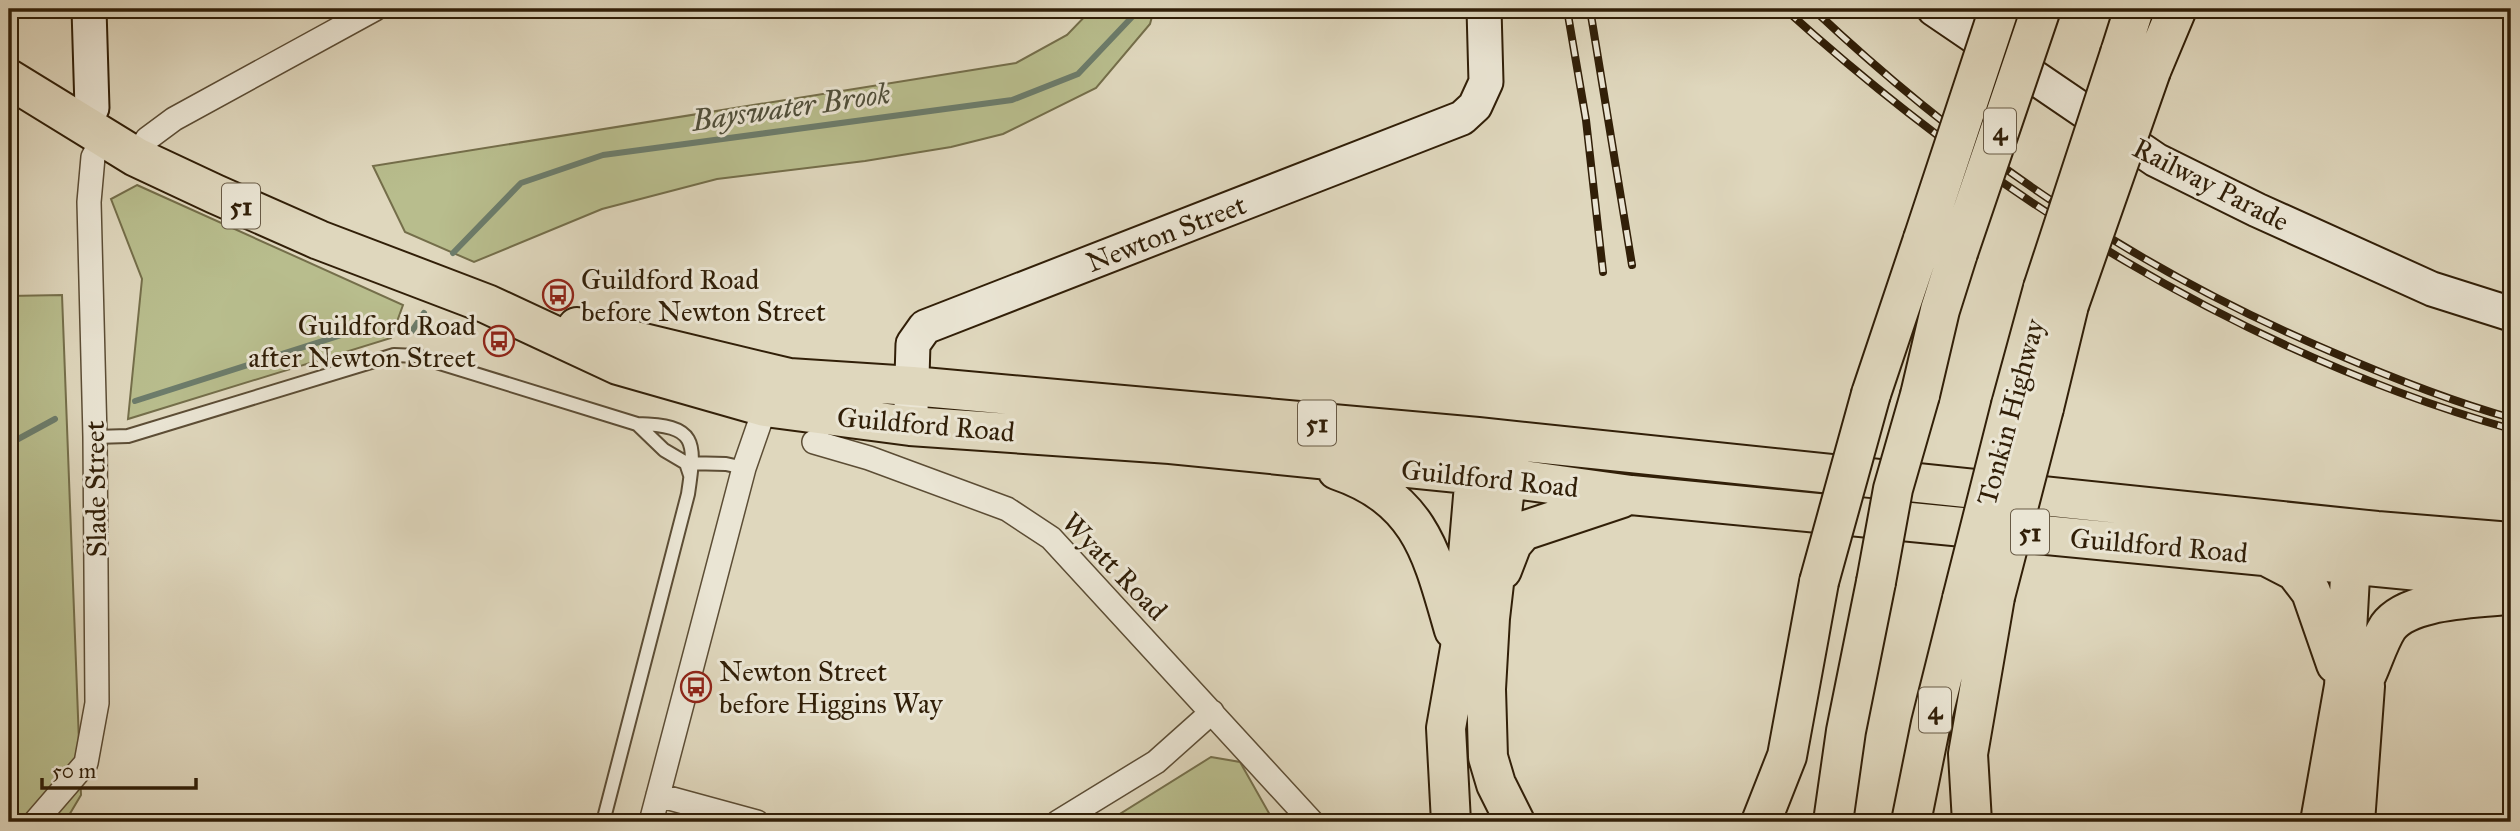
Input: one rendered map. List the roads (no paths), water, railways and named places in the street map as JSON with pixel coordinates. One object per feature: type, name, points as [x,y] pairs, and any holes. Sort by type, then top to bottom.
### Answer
[{"type":"highway","points":[[1761,822],[1787,756],[1819,582],[1871,394],[1999,9]]},
{"type":"highway","name":"4","points":[[1846,731],[1893,489],[1920,395],[1940,310],[2041,9]]},
{"type":"highway","name":"Tonkin Highway","points":[[1911,822],[1931,723],[1979,598],[2056,296],[2135,62],[2134,9]]},
{"type":"highway","points":[[2135,62],[2177,9]]},
{"type":"highway","name":"Guildford Road","points":[[9,79],[136,157],[319,240],[487,304],[618,365],[768,390],[910,426],[1170,444],[1298,457],[1493,458],[1631,495],[2263,554],[2364,547],[2511,542]]},
{"type":"highway","name":"Guildford Road","points":[[768,390],[789,378],[912,386],[1493,458],[2364,547],[2511,580]]},
{"type":"highway","points":[[1298,457],[1374,485],[1409,517],[1424,539],[1435,564],[1460,648]]},
{"type":"highway","points":[[1493,458],[1495,587],[1490,618],[1486,688],[1488,757],[1496,784],[1515,822]]},
{"type":"highway","points":[[1451,822],[1446,728],[1493,458]]},
{"type":"highway","points":[[1495,587],[1512,544],[1523,531],[1631,495]]},
{"type":"highway","points":[[2355,822],[2355,681],[2364,547]]},
{"type":"highway","points":[[2263,554],[2295,571],[2311,592],[2355,681]]},
{"type":"highway","points":[[2320,822],[2355,681],[2389,626],[2402,615],[2427,605],[2511,594]]},
{"type":"highway","points":[[1972,822],[1968,754],[1979,598]]},
{"type":"highway","points":[[1808,822],[1846,731]]},
{"type":"highway","points":[[1833,822],[1846,731]]},
{"type":"street","name":"Slade Street","points":[[35,822],[86,763],[97,703],[95,437],[89,202],[93,157],[89,9]]},
{"type":"street","points":[[136,157],[147,139],[174,119],[375,9]]},
{"type":"street","name":"Newton Street","points":[[910,426],[913,344],[925,327],[1462,118],[1475,106],[1486,82],[1484,9]]},
{"type":"street","name":"Railway Parade","points":[[1934,9],[2156,160],[2257,210],[2432,289],[2511,314]]},
{"type":"street","points":[[651,822],[744,468],[768,390]]},
{"type":"street","name":"Wyatt Road","points":[[814,442],[869,458],[1007,509],[1051,538],[1312,822]]},
{"type":"street","points":[[1058,822],[1156,762],[1212,712]]},
{"type":"street","points":[[658,795],[757,822]]},
{"type":"lane","points":[[95,437],[128,436],[394,355],[417,356],[637,424],[657,424],[684,432],[691,440],[689,468],[603,822]]},
{"type":"lane","points":[[637,424],[664,450],[689,468],[726,464],[744,468]]},
{"type":"waterway","name":"Bayswater Brook","points":[[453,253],[521,183],[603,155],[1012,100],[1078,74],[1132,17],[1135,9]]},
{"type":"waterway","name":"Bayswater Brook","points":[[135,401],[379,323],[412,331],[424,313]]},
{"type":"waterway","name":"Bayswater Brook","points":[[9,444],[55,419]]},
{"type":"railway","points":[[1567,9],[1586,120],[1603,272]]},
{"type":"railway","points":[[1590,9],[1632,265]]},
{"type":"railway","points":[[1785,9],[1865,78],[1948,143],[2035,204],[2124,261],[2217,312],[2312,357],[2410,396],[2511,429]]},
{"type":"railway","points":[[1813,9],[1932,113],[2057,204],[2122,245],[2189,284],[2332,352],[2420,388],[2511,418]]},
{"type":"place","name":"Guildford Road before Newton Street","points":[[558,295]]},
{"type":"place","name":"Guildford Road after Newton Street","points":[[499,341]]},
{"type":"place","name":"Newton Street before Higgins Way","points":[[696,687]]}]
